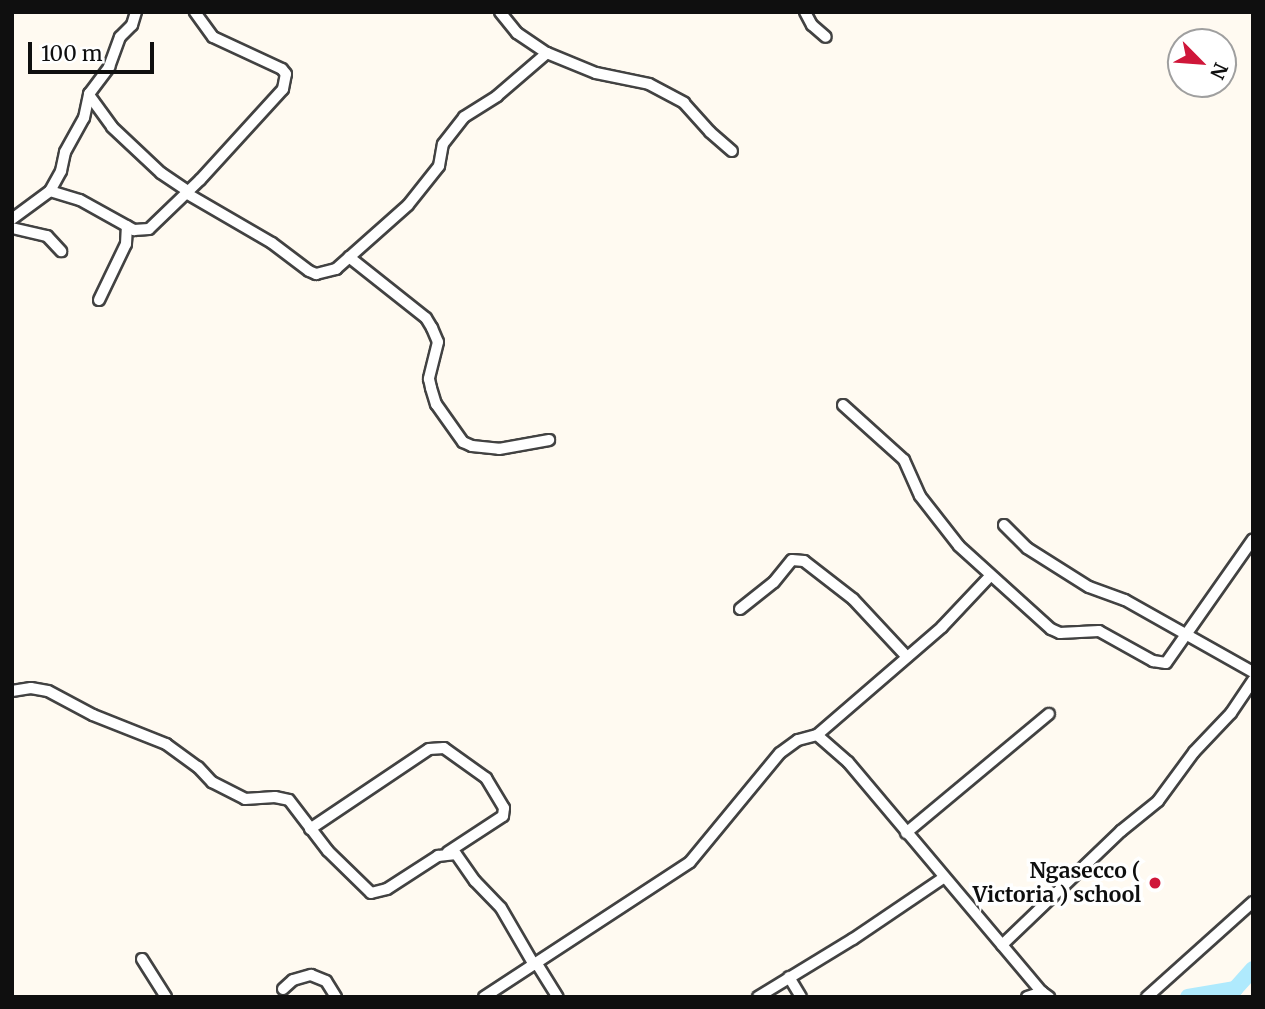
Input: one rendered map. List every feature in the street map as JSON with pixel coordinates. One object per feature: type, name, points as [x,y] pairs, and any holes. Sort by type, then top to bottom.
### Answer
[{"type":"street","points":[[12,219],[50,191],[61,171],[65,152],[84,118],[89,95],[109,67],[120,37],[132,26],[136,12]]},
{"type":"street","points":[[50,191],[80,200],[141,232],[149,229],[283,89],[286,78],[282,69],[213,37],[195,12]]},
{"type":"street","points":[[500,12],[517,33],[547,53],[596,73],[632,79],[684,103],[710,132],[732,151]]},
{"type":"street","points":[[805,12],[812,24],[826,37]]},
{"type":"street","points":[[89,95],[112,127],[161,173],[316,274],[336,269],[408,205],[439,166],[443,144],[464,117],[497,96],[547,53]]},
{"type":"street","points":[[99,300],[125,244],[127,226]]},
{"type":"street","points":[[12,228],[47,236],[61,251]]},
{"type":"street","points":[[349,257],[426,318],[438,342],[429,379],[431,388],[436,404],[463,442],[472,446],[499,449],[550,440]]},
{"type":"street","points":[[843,405],[904,460],[920,496],[958,546],[1051,629],[1070,634],[1099,631],[1153,661],[1166,663],[1253,539]]},
{"type":"street","points":[[1004,525],[1027,548],[1089,587],[1125,600],[1253,671]]},
{"type":"street","points":[[740,608],[774,582],[792,560],[804,561],[853,599],[907,657]]},
{"type":"street","points":[[484,997],[690,862],[780,753],[798,740],[817,736],[907,657],[990,576]]},
{"type":"street","points":[[1002,945],[1121,831],[1158,801],[1194,752],[1231,713],[1253,680]]},
{"type":"street","points":[[12,691],[31,688],[48,691],[93,715],[166,744],[198,766],[212,782],[245,799],[289,800],[310,829],[371,893],[387,889],[448,852],[503,816],[505,808],[486,778],[444,748],[429,749],[310,829]]},
{"type":"street","points":[[906,833],[1049,714]]},
{"type":"street","points":[[817,736],[848,762],[943,878],[1045,995]]},
{"type":"street","points":[[448,852],[461,858],[475,881],[501,908],[558,997]]},
{"type":"street","points":[[758,997],[853,939],[943,878]]},
{"type":"street","points":[[1147,997],[1253,902]]},
{"type":"street","points":[[142,959],[166,997]]},
{"type":"street","points":[[283,989],[293,980],[311,975],[326,981],[336,997]]},
{"type":"street","points":[[789,977],[801,997]]},
{"type":"street","points":[[1027,997],[1045,995]]},
{"type":"waterway","points":[[1188,997],[1235,989],[1253,969]]},
{"type":"place","name":"Ngasecco ( Victoria ) school","points":[[1155,883]]}]
